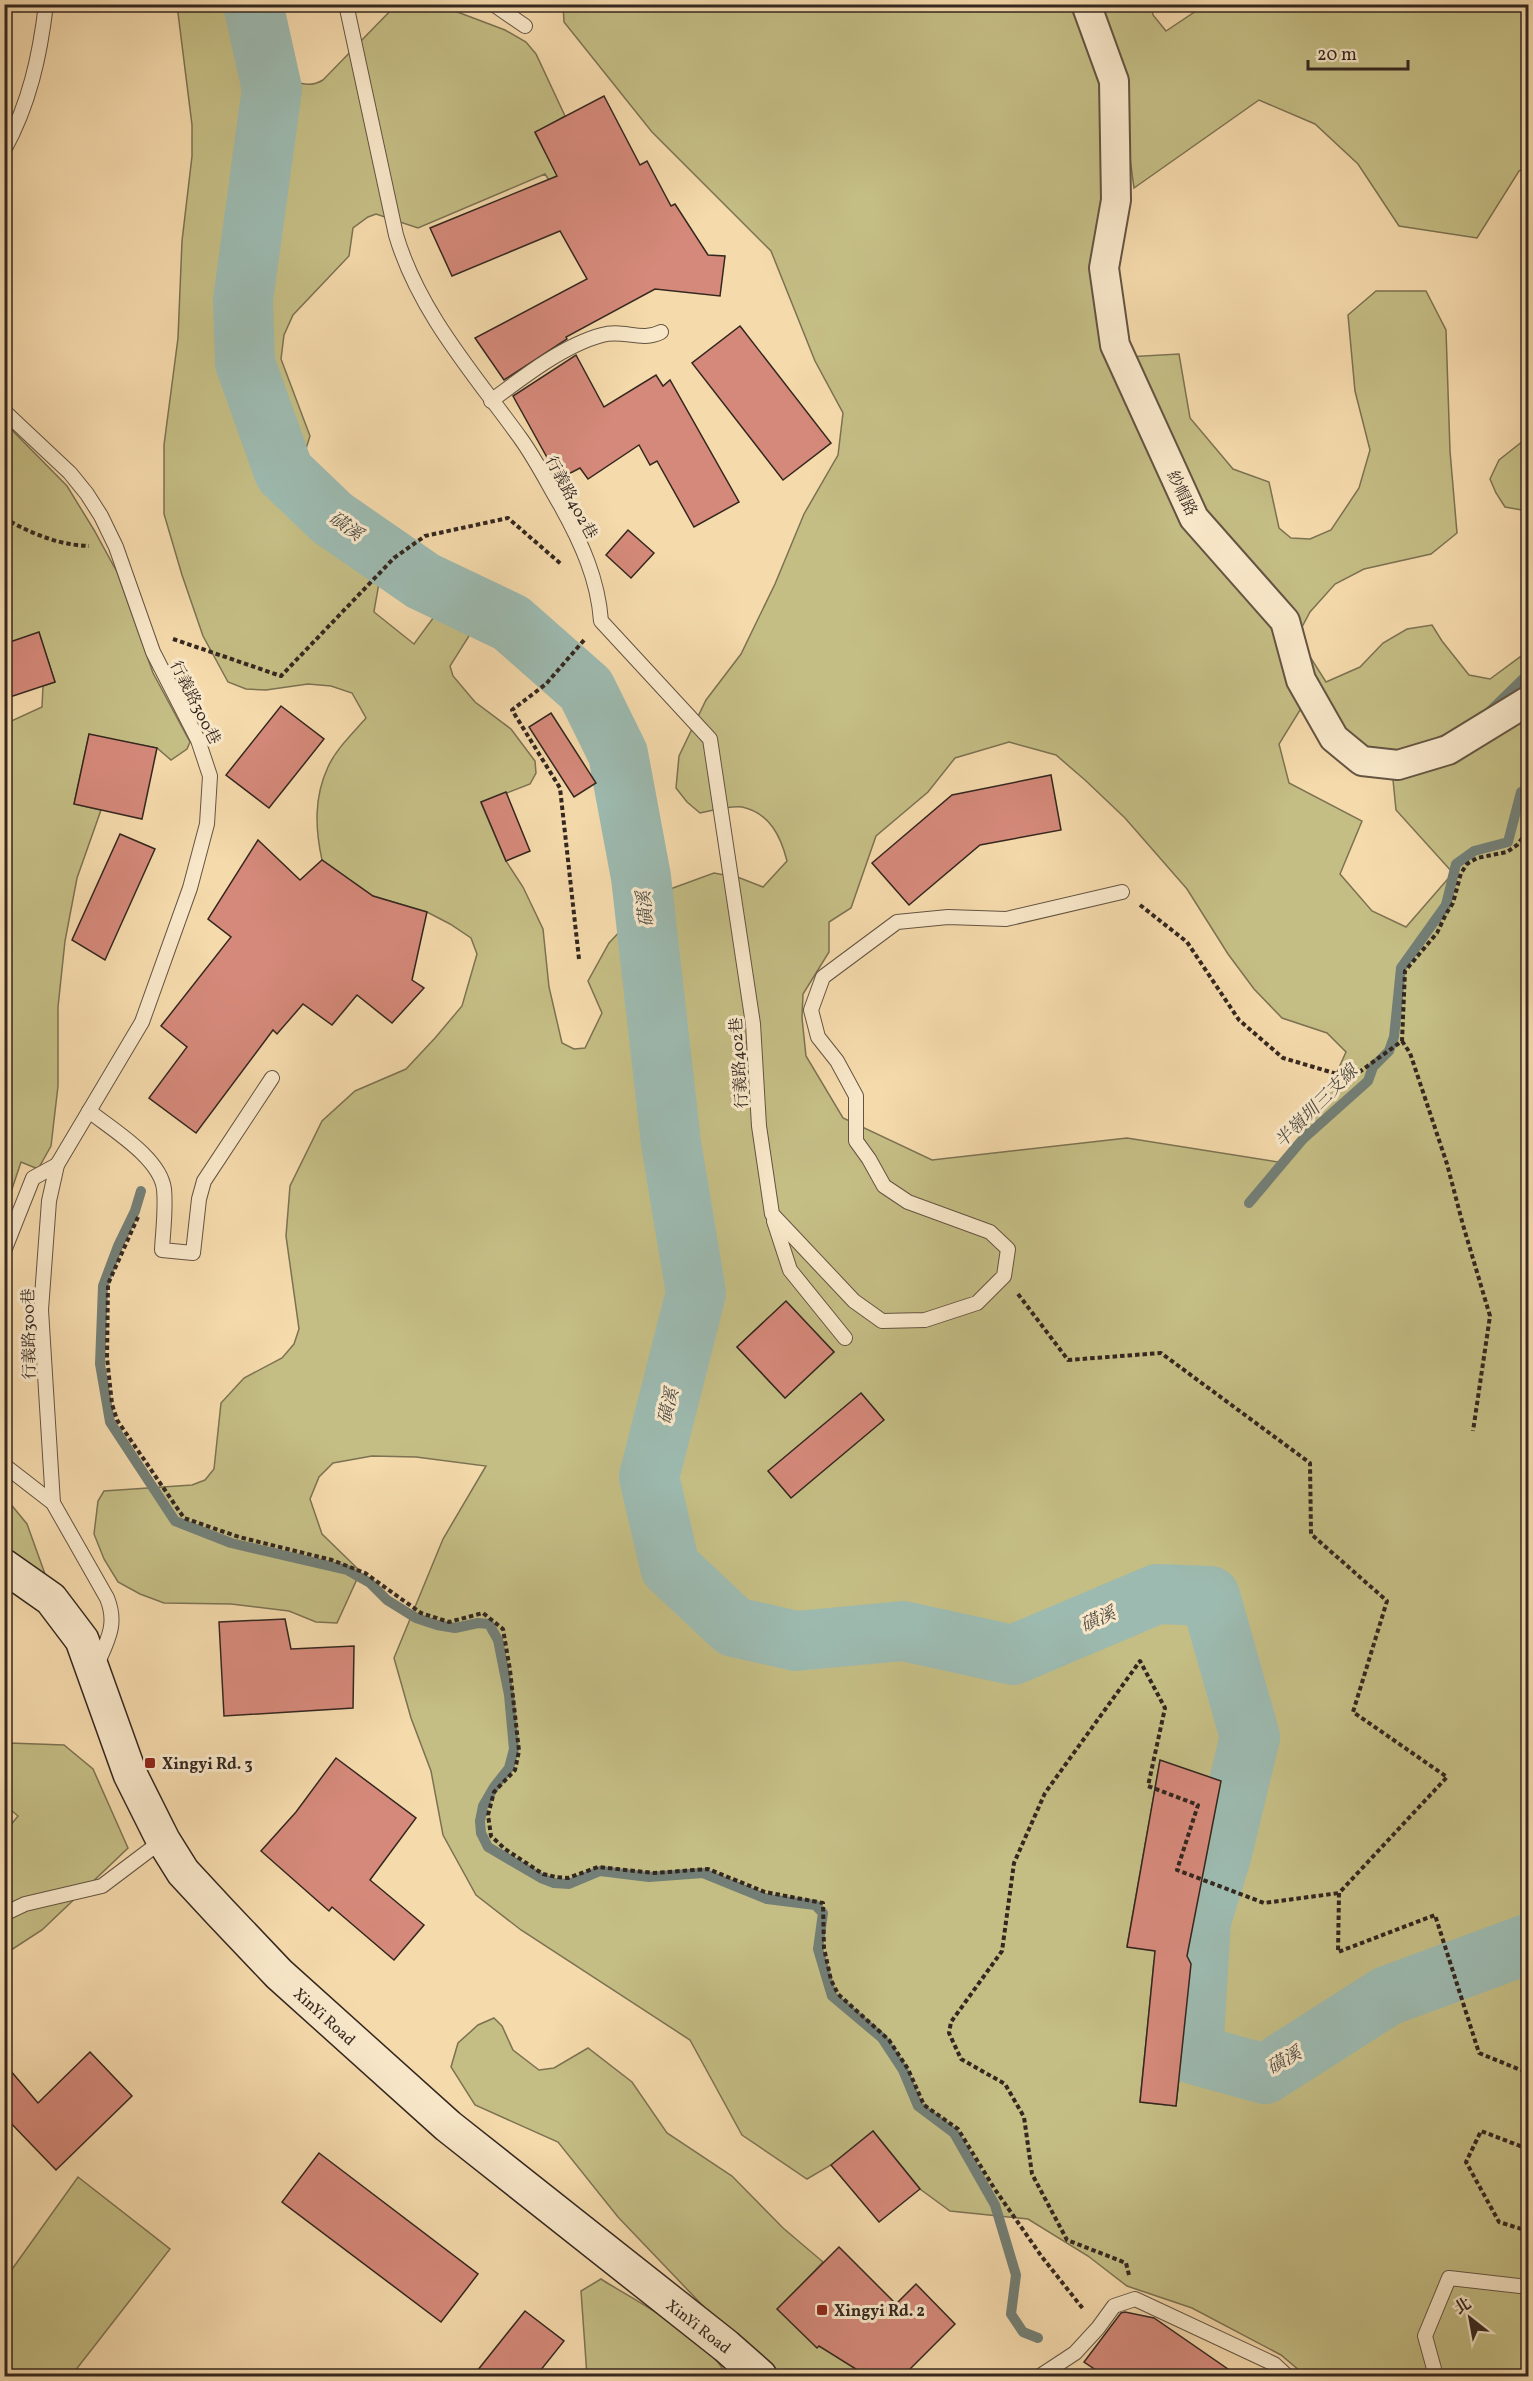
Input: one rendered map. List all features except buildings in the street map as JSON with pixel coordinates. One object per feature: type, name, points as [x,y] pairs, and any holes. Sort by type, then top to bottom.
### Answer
[{"type":"street","name":"紗帽路","points":[[1086,4],[1114,81],[1116,200],[1104,268],[1115,345],[1194,518],[1285,621],[1301,680],[1334,738],[1362,761],[1398,765],[1448,750],[1528,701]]},
{"type":"street","name":"XinYi Road","points":[[4,1566],[51,1599],[82,1640],[130,1774],[163,1840],[183,1872],[279,1974],[439,2118],[726,2346],[760,2376]]},
{"type":"lane","points":[[4,150],[32,86],[42,44],[46,4]]},
{"type":"lane","name":"行義路402巷","points":[[345,4],[403,260],[441,329],[491,401],[522,440],[576,534],[599,598],[601,621],[710,739],[753,1024],[759,1126],[772,1214],[790,1270],[845,1338]]},
{"type":"lane","points":[[493,4],[525,26]]},
{"type":"lane","points":[[491,401],[522,378],[575,345],[604,334],[628,333],[639,337],[652,336],[661,332]]},
{"type":"lane","name":"行義路300巷","points":[[4,411],[55,457],[87,494],[116,547],[144,629],[166,681],[190,723],[206,760],[210,776],[207,824],[190,888],[142,1022],[57,1165],[49,1201],[41,1310],[53,1503]]},
{"type":"lane","points":[[772,1214],[854,1301],[882,1321],[925,1320],[977,1303],[1004,1276],[1008,1248],[990,1232],[908,1202],[884,1186],[856,1141],[856,1096],[837,1061],[818,1037],[811,1010],[823,977],[897,922],[948,917],[1006,919],[1122,892]]},
{"type":"lane","points":[[89,1111],[145,1156],[156,1169],[164,1191],[162,1250],[193,1253],[199,1199],[204,1181],[272,1078]]},
{"type":"lane","name":"行義路300巷","points":[[4,1251],[33,1178],[57,1165]]},
{"type":"lane","name":"行義路300巷","points":[[4,1465],[53,1503],[113,1613],[111,1632],[94,1672]]},
{"type":"lane","points":[[4,1914],[25,1904],[102,1886],[163,1840]]},
{"type":"lane","points":[[1436,2376],[1425,2336],[1449,2278],[1528,2287]]},
{"type":"lane","points":[[1040,2376],[1075,2353],[1114,2306],[1135,2299],[1274,2364],[1287,2376]]},
{"type":"path","points":[[4,518],[29,532],[74,545],[116,547]]},
{"type":"path","points":[[144,629],[281,676],[394,558],[425,536],[508,519],[599,598]]},
{"type":"path","points":[[579,959],[560,788],[512,710],[546,684],[601,621]]},
{"type":"path","points":[[1473,1431],[1490,1316],[1448,1164],[1410,1053],[1402,1041],[1405,970],[1437,933],[1453,903],[1461,873],[1467,864],[1477,858],[1507,852],[1524,836],[1528,779]]},
{"type":"path","points":[[1122,892],[1187,942],[1239,1020],[1283,1058],[1351,1078],[1402,1041]]},
{"type":"path","points":[[156,1169],[149,1192],[108,1284],[107,1358],[112,1404],[117,1420],[184,1518],[239,1538],[332,1560],[365,1573],[421,1613],[449,1622],[483,1613],[502,1629],[510,1670],[519,1751],[515,1770],[494,1792],[488,1815],[491,1836],[505,1850],[543,1874],[568,1878],[598,1867],[654,1873],[708,1869],[765,1892],[823,1903],[824,1948],[831,1980],[838,1994],[890,2040],[909,2069],[924,2105],[958,2129],[994,2188],[1042,2258],[1098,2328]]},
{"type":"path","points":[[1004,1276],[1068,1360],[1161,1353],[1310,1463],[1311,1534],[1387,1601],[1353,1712],[1447,1777],[1339,1893],[1264,1903],[1177,1870],[1198,1805],[1148,1786],[1165,1708],[1140,1661],[1044,1793],[1014,1863],[1002,1951],[951,2022],[948,2033],[961,2059],[1005,2084],[1024,2116],[1032,2174],[1067,2240],[1126,2263],[1135,2299]]},
{"type":"path","points":[[1339,1893],[1338,1952],[1435,1915],[1479,2053],[1528,2073]]},
{"type":"path","points":[[1528,2149],[1481,2131],[1466,2162],[1499,2222],[1528,2231]]},
{"type":"shaded area","points":[[177,5],[261,5],[286,48],[293,80],[308,84],[323,80],[396,5],[439,5],[505,30],[526,42],[536,54],[565,116],[535,133],[563,186],[556,191],[545,174],[418,228],[376,214],[353,228],[349,256],[293,315],[284,335],[281,359],[310,436],[304,455],[303,468],[360,526],[377,552],[380,571],[374,612],[414,644],[451,594],[472,595],[480,600],[486,609],[450,666],[453,676],[475,702],[511,729],[535,761],[536,773],[530,784],[481,803],[506,861],[523,887],[543,929],[549,987],[562,1043],[574,1049],[585,1048],[602,1013],[588,981],[609,943],[639,911],[673,888],[714,873],[740,878],[763,887],[787,861],[773,827],[752,810],[727,807],[700,813],[687,802],[676,788],[679,756],[706,700],[741,654],[775,584],[804,514],[838,455],[843,413],[815,361],[771,251],[652,132],[564,22],[563,5],[1074,5],[1101,83],[1126,357],[1179,354],[1190,418],[1233,469],[1269,482],[1279,528],[1291,538],[1310,539],[1331,530],[1359,488],[1370,450],[1355,391],[1348,315],[1376,291],[1426,291],[1446,330],[1450,451],[1457,533],[1431,554],[1364,569],[1335,584],[1310,612],[1302,627],[1307,652],[1326,682],[1360,667],[1383,643],[1407,629],[1432,625],[1469,675],[1490,679],[1528,651],[1528,686],[1486,717],[1401,753],[1364,749],[1337,720],[1320,694],[1300,710],[1279,744],[1289,783],[1362,821],[1340,874],[1372,911],[1406,927],[1453,873],[1396,810],[1393,780],[1430,768],[1479,747],[1528,716],[1528,2376],[1306,2376],[1281,2355],[1192,2308],[1127,2286],[1088,2256],[1028,2219],[950,2211],[920,2189],[873,2131],[831,2165],[807,2179],[742,2135],[690,2040],[521,1930],[476,1895],[443,1835],[431,1771],[411,1718],[394,1658],[443,1539],[486,1466],[416,1457],[372,1456],[333,1463],[319,1477],[310,1499],[322,1534],[357,1568],[357,1579],[337,1623],[316,1622],[289,1611],[231,1604],[164,1603],[118,1582],[104,1559],[94,1534],[98,1501],[104,1491],[192,1485],[205,1480],[214,1469],[221,1403],[244,1378],[282,1358],[294,1344],[299,1329],[286,1236],[290,1186],[322,1121],[355,1091],[406,1069],[462,1006],[477,954],[471,938],[450,924],[427,912],[373,896],[322,860],[317,813],[323,778],[335,754],[366,718],[352,693],[331,686],[308,684],[266,690],[246,689],[228,682],[203,636],[182,575],[164,514],[164,445],[178,338],[182,241],[192,156],[192,125]],"holes":[[[1009,742],[1056,755],[1125,818],[1187,889],[1228,954],[1254,989],[1282,1018],[1327,1033],[1346,1052],[1323,1103],[1284,1163],[1127,1138],[932,1160],[843,1118],[806,1056],[802,1018],[803,994],[829,952],[829,922],[851,908],[876,836],[928,792],[955,758]],[[786,1302],[834,1352],[785,1398],[737,1347]],[[1160,1761],[1221,1781],[1187,1956],[1127,1946]],[[1187,1956],[1191,1965],[1176,2106],[1140,2102],[1154,1961]]]},
{"type":"shaded area","points":[[1097,5],[1151,5],[1153,15],[1166,31],[1205,5],[1528,5],[1528,166],[1519,171],[1477,238],[1399,226],[1358,164],[1315,124],[1259,100],[1134,188],[1127,136]]},
{"type":"shaded area","points":[[5,423],[67,486],[94,530],[117,572],[153,673],[190,742],[187,749],[171,760],[157,748],[89,735],[74,804],[101,810],[77,878],[65,941],[58,1007],[58,1086],[51,1146],[38,1169],[21,1162],[5,1210],[5,727],[9,722],[42,707],[43,686],[55,682],[39,633],[5,644]]},
{"type":"shaded area","points":[[1528,437],[1528,511],[1505,507],[1490,479],[1499,460]]},
{"type":"shaded area","points":[[4,1496],[27,1524],[45,1574],[37,1577],[5,1555]]},
{"type":"shaded area","points":[[9,1743],[64,1745],[93,1769],[128,1848],[42,1930],[5,1954],[5,1832],[18,1816],[5,1805],[5,1745]]},
{"type":"shaded area","points":[[494,2018],[502,2026],[513,2050],[539,2070],[554,2068],[588,2048],[632,2082],[667,2133],[732,2176],[783,2228],[823,2262],[778,2309],[833,2331],[842,2360],[860,2371],[854,2376],[779,2376],[705,2308],[618,2217],[558,2142],[475,2105],[451,2067],[458,2043],[478,2025]]},
{"type":"shaded area","points":[[78,2177],[170,2249],[71,2376],[5,2376],[5,2279]]},
{"type":"shaded area","points":[[601,2279],[690,2336],[719,2363],[725,2376],[587,2376],[581,2291]]},
{"type":"waterway","name":"磺溪","points":[[253,4],[272,89],[243,300],[245,363],[284,472],[332,518],[423,581],[511,623],[586,689],[618,754],[641,877],[671,1143],[696,1293],[649,1477],[670,1567],[734,1627],[796,1641],[903,1631],[1013,1655],[1157,1594],[1210,1596],[1250,1737],[1222,1853],[1201,1921],[1193,2054],[1265,2074],[1387,1996],[1528,1944]]},
{"type":"waterway","name":"半嶺圳三支線","points":[[1490,711],[1528,674]]},
{"type":"waterway","name":"半嶺圳三支線","points":[[1249,1203],[1303,1139],[1368,1081],[1373,1067],[1389,1051],[1394,1037],[1401,968],[1446,905],[1456,864],[1474,851],[1508,842],[1521,792]]},
{"type":"waterway","points":[[141,1191],[135,1211],[118,1246],[103,1286],[100,1364],[110,1422],[175,1521],[231,1543],[347,1570],[370,1583],[387,1600],[416,1618],[437,1625],[455,1628],[478,1623],[489,1624],[498,1640],[509,1695],[514,1749],[509,1768],[483,1806],[480,1821],[481,1833],[488,1847],[541,1878],[554,1883],[569,1884],[600,1871],[649,1877],[703,1873],[767,1899],[815,1905],[823,1913],[818,1949],[832,1996],[882,2038],[903,2070],[918,2106],[954,2133],[995,2205],[1016,2275],[1011,2314],[1023,2332],[1038,2338]]},
{"type":"place","name":"Xingyi Rd. 3","points":[[150,1763]]},
{"type":"place","name":"Xingyi Rd. 2","points":[[822,2310]]}]
